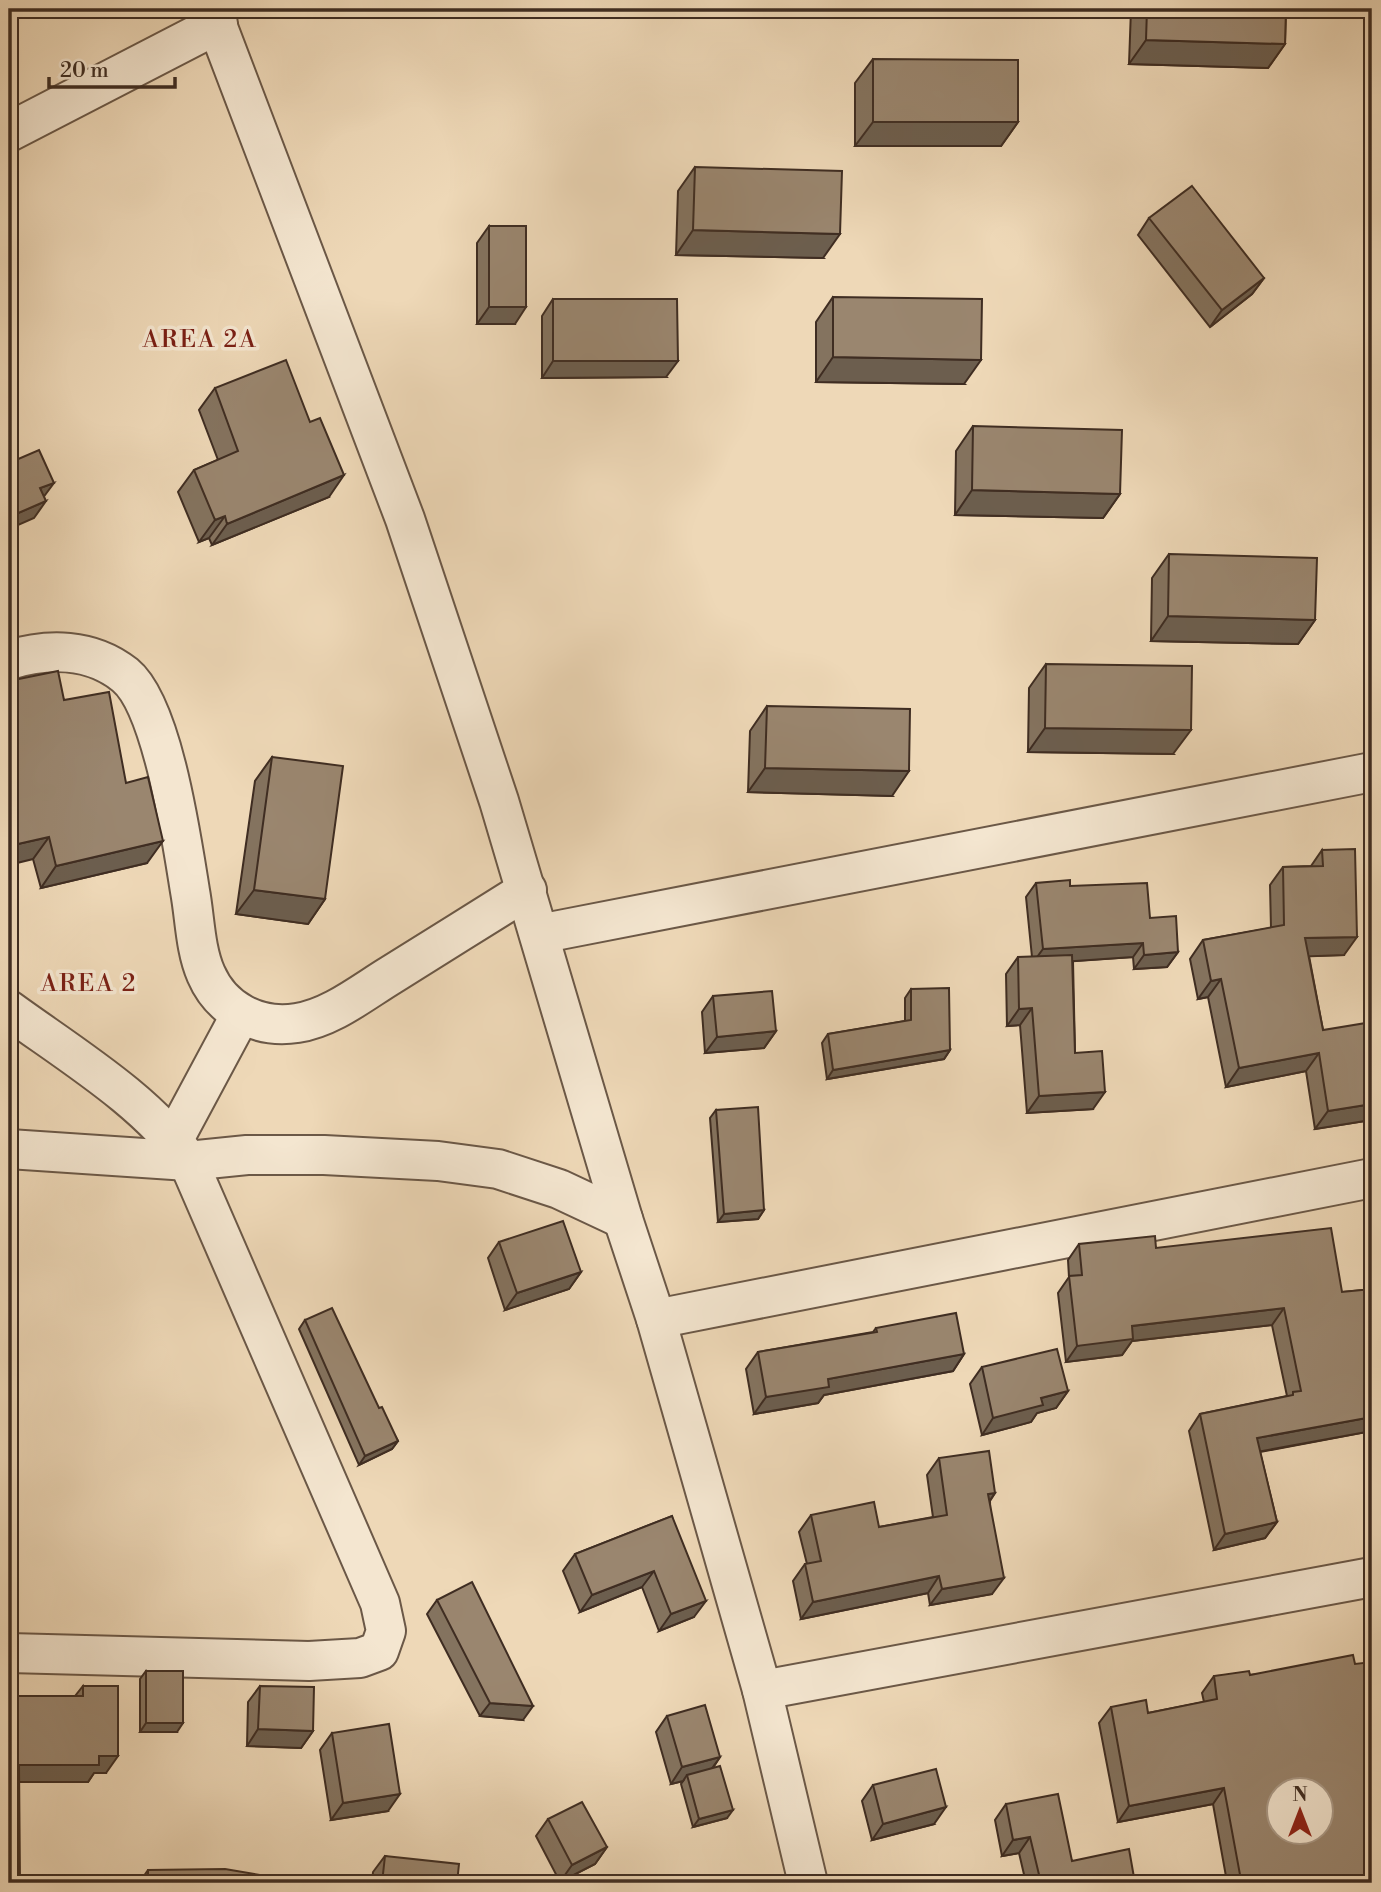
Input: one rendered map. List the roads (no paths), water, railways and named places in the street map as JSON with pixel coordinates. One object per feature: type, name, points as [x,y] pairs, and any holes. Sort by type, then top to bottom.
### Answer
[{"type":"street","points":[[9,132],[215,16],[405,519],[527,890],[623,1219],[656,1319],[762,1690],[808,1883]]},
{"type":"street","points":[[9,660],[60,651],[95,658],[126,676],[147,708],[168,770],[197,938],[206,974],[222,999],[241,1014],[265,1024],[299,1023],[338,1008],[527,890]]},
{"type":"street","points":[[539,934],[1372,772]]},
{"type":"street","points":[[9,1010],[147,1113],[181,1150],[380,1603],[386,1631],[379,1651],[360,1658],[309,1661],[9,1653]]},
{"type":"street","points":[[181,1150],[241,1014]]},
{"type":"street","points":[[9,1149],[181,1150],[247,1155],[324,1155],[474,1166],[498,1169],[559,1189],[623,1219]]},
{"type":"street","points":[[656,1319],[1372,1178]]},
{"type":"street","points":[[762,1690],[1372,1577]]},
{"type":"district","name":"AREA 2A","points":[[200,340]]},
{"type":"district","name":"AREA 2","points":[[89,984]]}]
